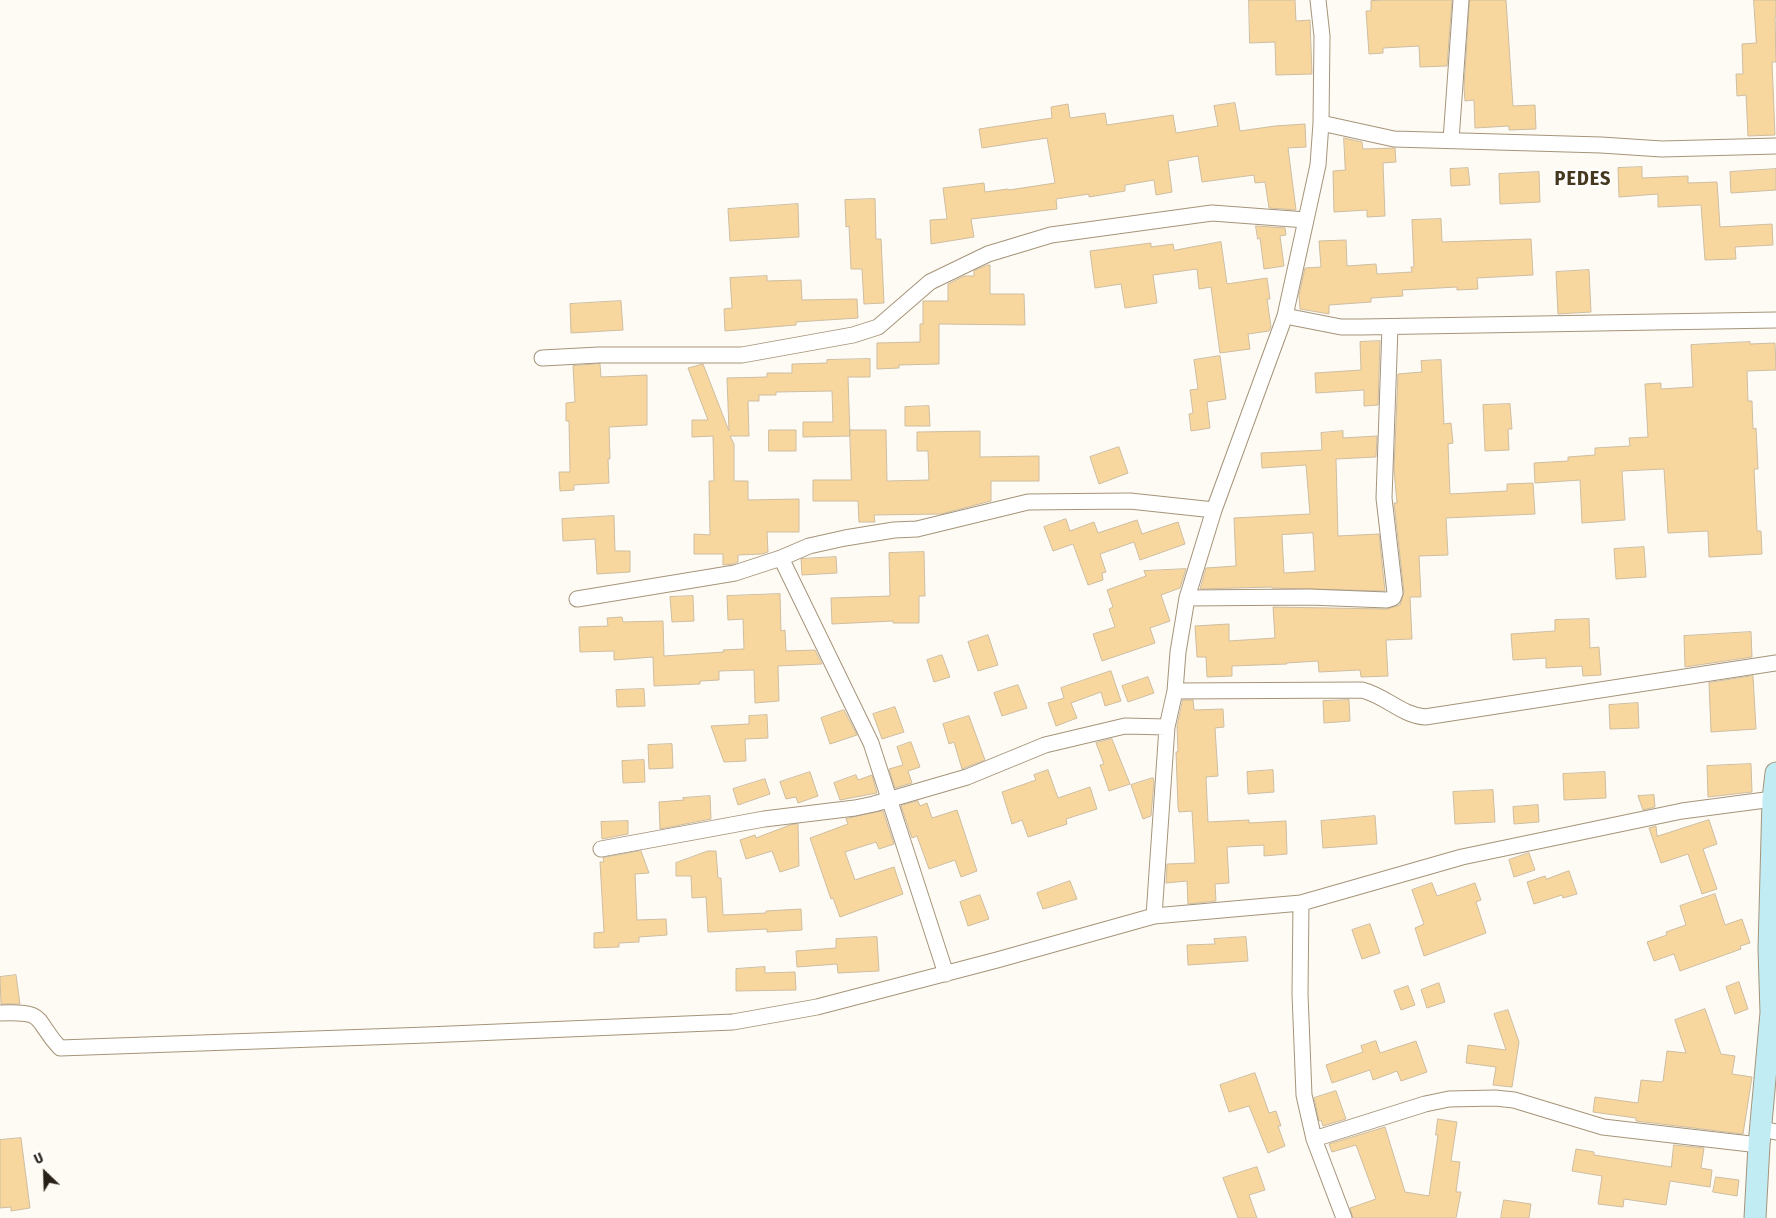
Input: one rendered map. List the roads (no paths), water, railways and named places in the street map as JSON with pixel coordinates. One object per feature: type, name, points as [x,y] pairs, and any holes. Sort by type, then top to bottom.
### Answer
[{"type":"main road","points":[[1755,1218],[1768,1135],[1773,949],[1773,799],[1776,773]]},
{"type":"street","points":[[1154,916],[1167,727],[1175,691],[1178,652],[1187,598],[1214,510],[1286,316],[1318,165],[1321,123],[1322,36],[1318,0]]},
{"type":"street","points":[[1451,140],[1461,0]]},
{"type":"street","points":[[1321,123],[1394,140],[1601,145],[1662,149],[1776,146]]},
{"type":"street","points":[[542,358],[599,355],[751,354],[853,335],[878,327],[930,282],[988,254],[1051,235],[1212,212],[1306,220]]},
{"type":"street","points":[[1286,316],[1340,326],[1390,327],[1776,320]]},
{"type":"street","points":[[1187,598],[1309,596],[1386,600],[1392,598],[1395,593],[1384,498],[1390,327]]},
{"type":"street","points":[[577,599],[735,572],[781,558],[809,546],[894,530],[918,529],[1028,502],[1130,501],[1214,510]]},
{"type":"street","points":[[781,558],[859,717],[873,750],[946,974]]},
{"type":"street","points":[[1175,691],[1362,690],[1381,696],[1415,716],[1434,716],[1776,663]]},
{"type":"street","points":[[600,850],[764,819],[854,808],[890,800],[967,777],[1045,745],[1125,726],[1167,727]]},
{"type":"street","points":[[0,1013],[31,1014],[39,1019],[60,1048],[733,1022],[817,1007],[946,974],[1154,916],[1301,904],[1462,857],[1682,811],[1773,799]]},
{"type":"street","points":[[1301,904],[1300,994],[1304,1095],[1314,1139],[1344,1218]]},
{"type":"street","points":[[1314,1139],[1425,1104],[1449,1099],[1495,1098],[1514,1100],[1603,1127],[1768,1135]]},
{"type":"district","name":"PEDES","points":[[1583,179]]}]
